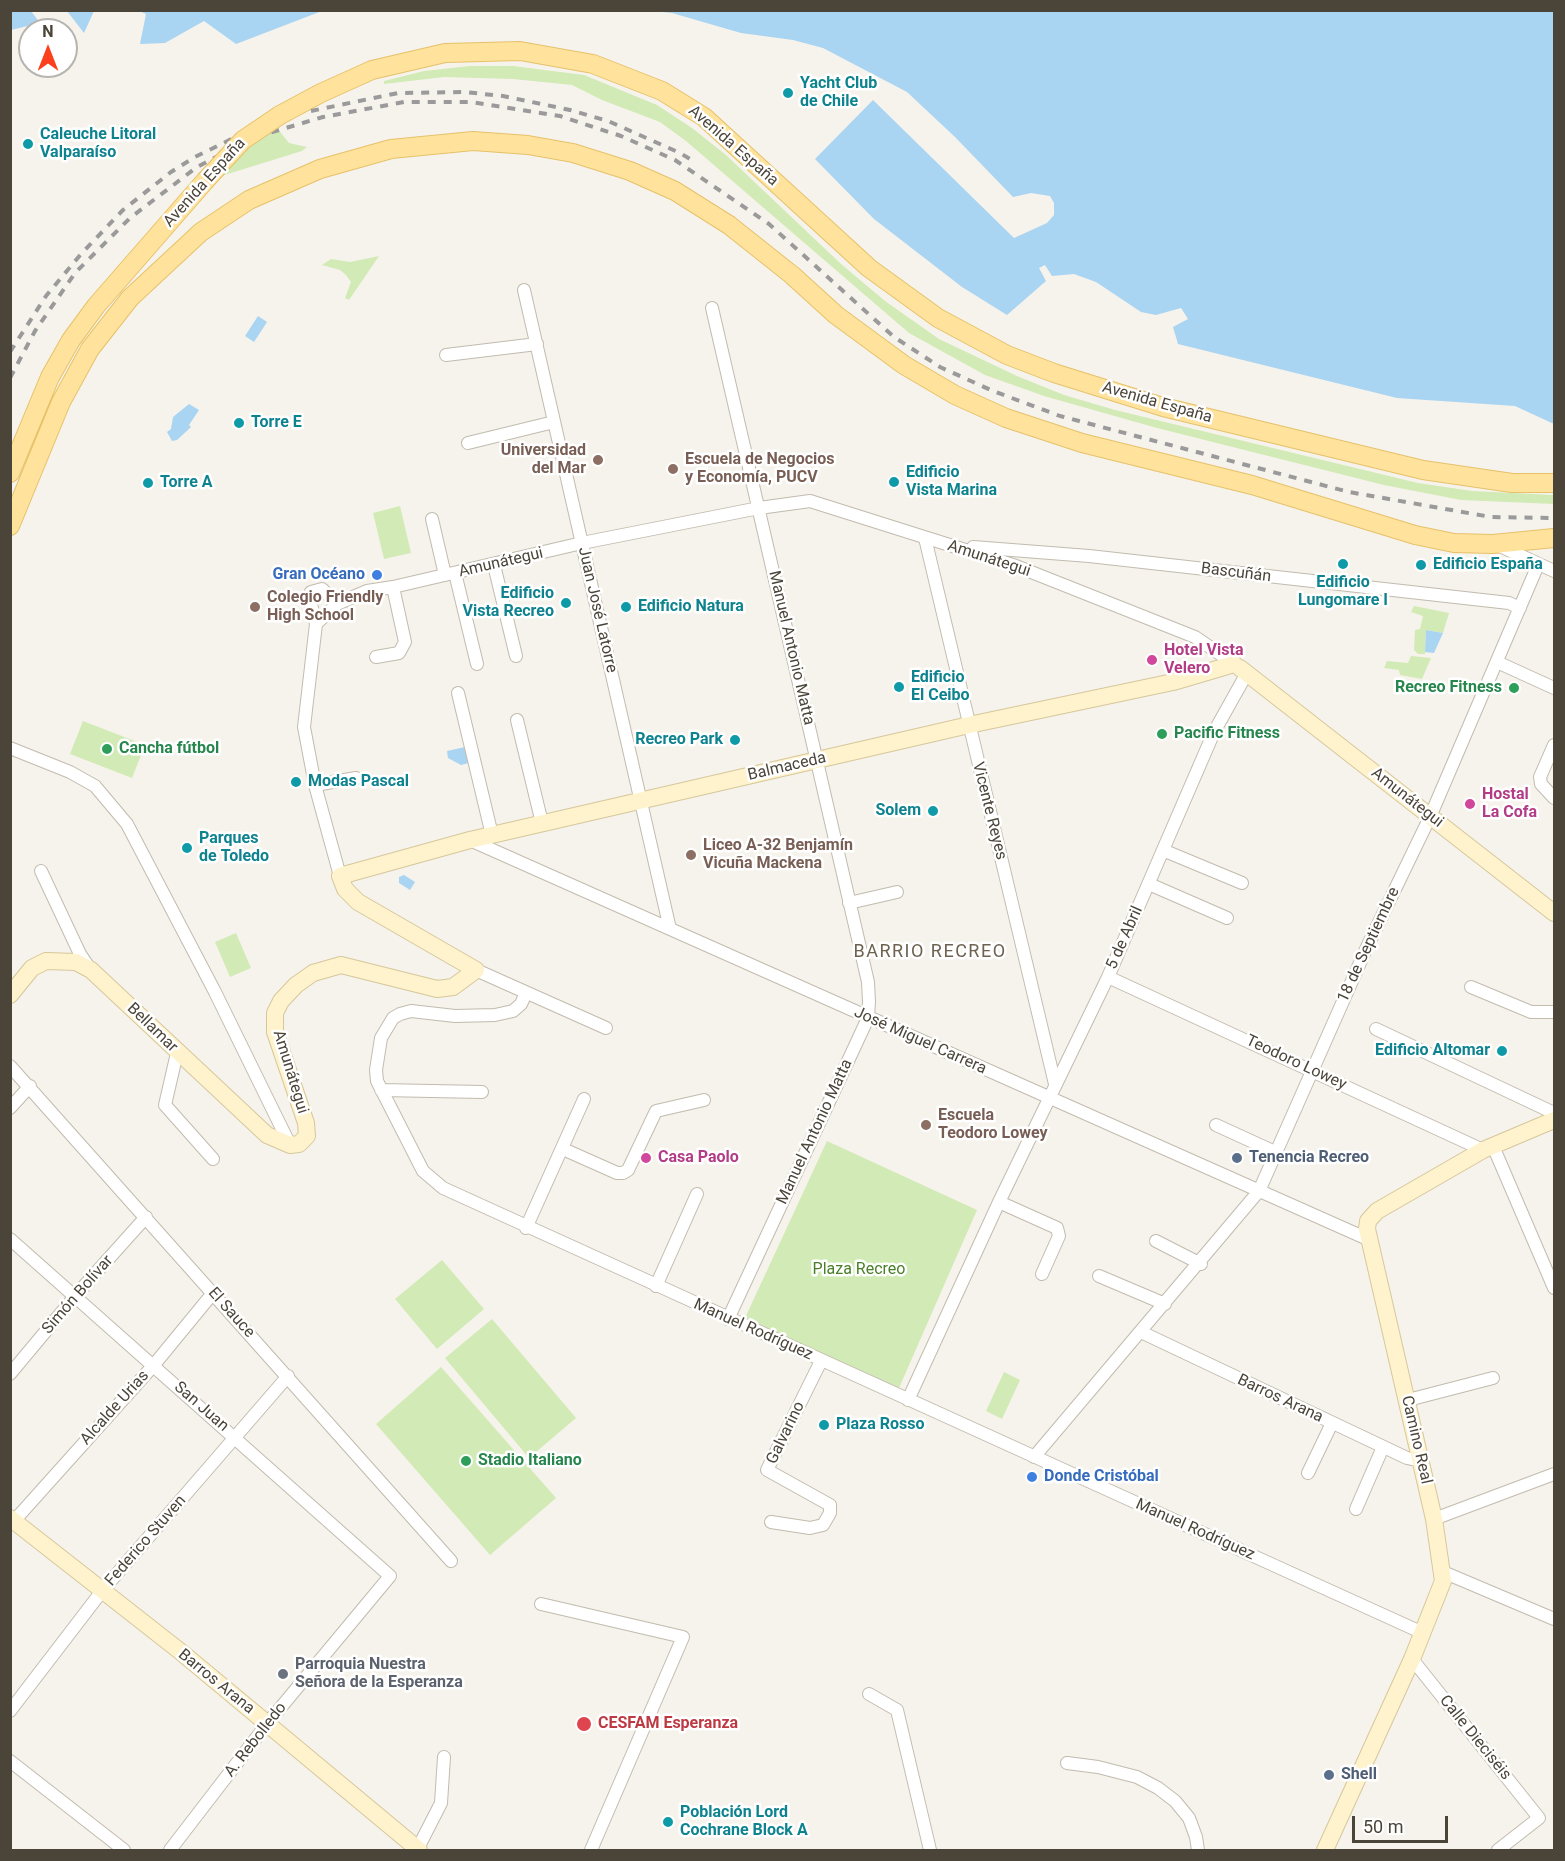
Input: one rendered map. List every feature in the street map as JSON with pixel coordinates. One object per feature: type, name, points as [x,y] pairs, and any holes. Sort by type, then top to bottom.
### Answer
[{"type":"main road","name":"Avenida España","points":[[10,473],[50,377],[71,340],[96,306],[229,152],[258,128],[321,93],[372,70],[429,56],[495,50],[569,58],[616,72],[662,91],[704,117],[869,268],[938,318],[1007,355],[1054,373],[1163,407],[1423,470],[1512,483],[1554,483]]},
{"type":"main road","name":"Avenida España","points":[[10,526],[61,402],[90,349],[130,298],[179,250],[225,215],[301,176],[391,149],[473,141],[528,145],[573,153],[630,171],[675,191],[729,225],[792,275],[836,315],[904,365],[955,395],[1006,418],[1082,443],[1252,485],[1415,535],[1454,543],[1493,544],[1554,538]]},
{"type":"street","name":"Juan José Latorre","points":[[524,290],[670,929]]},
{"type":"street","name":"Manuel Antonio Matta","points":[[711,308],[868,981],[868,1018],[728,1319]]},
{"type":"street","points":[[446,355],[537,344]]},
{"type":"street","points":[[468,443],[554,422]]},
{"type":"street","name":"Amunátegui","points":[[316,624],[337,604],[367,591],[494,565],[582,543],[759,508],[810,501],[1016,566],[1195,637],[1241,668],[1554,913]]},
{"type":"street","points":[[432,519],[477,664]]},
{"type":"street","name":"Vicente Reyes","points":[[925,538],[1055,1084]]},
{"type":"street","points":[[1493,544],[1554,571]]},
{"type":"street","name":"Bascuñán","points":[[951,546],[1089,556],[1509,603],[1520,608]]},
{"type":"street","points":[[494,565],[516,656]]},
{"type":"street","name":"18 de Septiembre","points":[[1034,1457],[1201,1264],[1259,1191],[1312,1070],[1430,817],[1538,565]]},
{"type":"street","points":[[376,657],[399,653],[405,642],[393,587]]},
{"type":"street","points":[[337,604],[322,589],[311,592],[309,596],[316,624],[304,727],[315,785],[345,889],[358,902],[476,970],[606,1028]]},
{"type":"street","points":[[1497,662],[1554,688]]},
{"type":"street","name":"Balmaceda","points":[[340,876],[470,840],[542,823],[969,725],[1241,668]]},
{"type":"street","name":"5 de Abril","points":[[908,1401],[999,1202],[1108,977],[1165,851],[1241,668]]},
{"type":"street","points":[[458,693],[492,835]]},
{"type":"street","points":[[517,720],[542,823]]},
{"type":"street","points":[[1554,745],[1540,777],[1541,784],[1554,798]]},
{"type":"street","name":"Amunátegui","points":[[10,748],[70,772],[95,786],[127,824],[215,992],[290,1145],[304,1140],[307,1131],[275,1032],[275,1013],[281,1001],[296,985],[313,973],[341,965],[437,989],[453,987],[476,970]]},
{"type":"street","points":[[315,785],[356,778]]},
{"type":"street","name":"José Miguel Carrera","points":[[470,840],[1048,1099],[1370,1240]]},
{"type":"street","points":[[1165,851],[1242,883]]},
{"type":"street","points":[[41,871],[80,954],[91,970]]},
{"type":"street","points":[[1149,884],[1227,918]]},
{"type":"street","points":[[849,903],[897,892]]},
{"type":"street","name":"Bellamar","points":[[10,995],[25,974],[46,961],[76,962],[91,970],[267,1135],[290,1145]]},
{"type":"street","name":"Teodoro Lowey","points":[[1108,977],[1488,1148]]},
{"type":"street","points":[[1471,987],[1531,1012],[1554,1012]]},
{"type":"street","name":"Manuel Rodríguez","points":[[526,993],[521,1004],[513,1011],[495,1015],[455,1016],[411,1011],[393,1018],[381,1038],[376,1070],[381,1090],[430,1178],[443,1188],[526,1228],[1423,1633]]},
{"type":"street","points":[[1376,1029],[1554,1113]]},
{"type":"street","points":[[177,1053],[165,1105],[213,1159]]},
{"type":"street","name":"El Sauce","points":[[10,1066],[451,1561]]},
{"type":"street","points":[[10,1108],[30,1086]]},
{"type":"street","points":[[381,1090],[482,1092]]},
{"type":"street","points":[[526,1228],[584,1099]]},
{"type":"street","points":[[563,1149],[617,1173],[623,1173],[628,1170],[656,1111],[704,1100]]},
{"type":"street","name":"Camino Real","points":[[1324,1851],[1412,1659],[1439,1592],[1443,1572],[1434,1518],[1367,1228],[1372,1215],[1488,1148],[1554,1120]]},
{"type":"street","points":[[1216,1125],[1275,1152]]},
{"type":"street","points":[[1488,1148],[1554,1288]]},
{"type":"street","points":[[656,1286],[697,1194]]},
{"type":"street","points":[[999,1202],[1057,1228],[1059,1236],[1042,1274]]},
{"type":"street","name":"Simón Bolívar","points":[[10,1374],[76,1295],[146,1217]]},
{"type":"street","name":"San Juan","points":[[10,1239],[236,1436],[390,1576]]},
{"type":"street","points":[[1156,1241],[1201,1264]]},
{"type":"street","points":[[1099,1275],[1165,1305]]},
{"type":"street","name":"Alcalde Urias","points":[[12,1519],[153,1366],[213,1293]]},
{"type":"street","name":"Barros Arana","points":[[1141,1332],[1383,1447],[1421,1461]]},
{"type":"street","name":"Galvarino","points":[[771,1522],[810,1528],[823,1526],[830,1513],[830,1505],[767,1470],[821,1361]]},
{"type":"street","name":"Federico Stuven","points":[[10,1710],[102,1591],[288,1376]]},
{"type":"street","points":[[1408,1401],[1493,1378]]},
{"type":"street","points":[[1308,1473],[1332,1423]]},
{"type":"street","points":[[1356,1509],[1383,1447]]},
{"type":"street","points":[[1434,1518],[1554,1474]]},
{"type":"street","name":"Barros Arana","points":[[12,1519],[267,1724],[418,1850]]},
{"type":"street","points":[[1443,1572],[1554,1618]]},
{"type":"street","name":"A. Rebolledo","points":[[170,1851],[267,1724],[390,1576]]},
{"type":"street","points":[[541,1604],[683,1636],[591,1851]]},
{"type":"street","name":"Calle Dieciséis","points":[[1412,1659],[1539,1818],[1498,1851]]},
{"type":"street","points":[[869,1694],[897,1710],[930,1851]]},
{"type":"street","points":[[418,1850],[441,1803],[444,1757]]},
{"type":"street","points":[[10,1761],[124,1851]]},
{"type":"street","points":[[1066,1763],[1098,1767],[1137,1777],[1158,1788],[1175,1801],[1189,1818],[1198,1851]]},
{"type":"green space","points":[[470,66],[513,66],[584,75],[657,105],[692,128],[726,155],[841,264],[885,301],[939,339],[1017,376],[1064,395],[1115,410],[1418,483],[1472,491],[1554,495],[1554,504],[1461,500],[1384,485],[1157,428],[1044,396],[985,375],[909,333],[686,141],[660,122],[602,100],[572,85],[513,79],[444,77],[384,84],[384,81],[424,71]]},
{"type":"green space","points":[[273,123],[289,143],[307,147],[302,151],[218,177]]},
{"type":"green space","points":[[379,256],[349,300],[345,298],[351,282],[346,275],[340,270],[322,265],[331,259],[350,262]]},
{"type":"green space","points":[[400,506],[411,553],[384,559],[373,513]]},
{"type":"green space","points":[[1414,606],[1449,613],[1443,633],[1426,630],[1425,654],[1418,654],[1414,650],[1415,630],[1420,629],[1423,616],[1411,612]]},
{"type":"green space","points":[[1411,656],[1431,658],[1422,679],[1400,675],[1399,670],[1384,668],[1387,661],[1408,663]]},
{"type":"green space","name":"Cancha fútbol","points":[[83,721],[145,745],[132,778],[70,754]]},
{"type":"green space","points":[[236,933],[251,968],[230,977],[215,942]]},
{"type":"green space","name":"Plaza Recreo","points":[[827,1141],[977,1210],[899,1388],[745,1318]]},
{"type":"green space","points":[[442,1260],[484,1309],[437,1349],[395,1299]]},
{"type":"green space","points":[[492,1319],[576,1418],[529,1458],[445,1358]]},
{"type":"green space","name":"Stadio Italiano","points":[[441,1367],[556,1498],[490,1555],[376,1424]]},
{"type":"green space","points":[[1004,1372],[1020,1380],[1002,1419],[986,1411]]},
{"type":"water","points":[[11,10],[31,11],[36,18],[18,18],[18,28],[11,30]]},
{"type":"water","points":[[67,11],[94,11],[84,33],[78,25],[78,18],[72,18]]},
{"type":"water","points":[[139,11],[322,11],[236,44],[204,21],[165,43],[140,44],[146,14]]},
{"type":"water","points":[[654,11],[1554,11],[1554,424],[1515,406],[1397,398],[1178,344],[1173,327],[1188,319],[1181,308],[1156,315],[1141,312],[1096,282],[1074,274],[1052,276],[1045,265],[1039,268],[1046,281],[1007,315],[962,287],[874,219],[815,159],[873,100],[1014,238],[1047,223],[1054,215],[1054,203],[1050,196],[1031,193],[1013,197],[955,137],[907,92],[823,48],[793,40],[741,33],[672,13]]},
{"type":"water","points":[[258,316],[267,322],[254,342],[245,336]]},
{"type":"water","points":[[189,404],[199,410],[189,425],[191,427],[177,440],[172,441],[167,432],[171,429],[173,417]]},
{"type":"water","points":[[1426,630],[1443,633],[1434,653],[1425,652]]},
{"type":"water","points":[[465,747],[469,763],[461,765],[448,758],[447,751]]},
{"type":"water","points":[[404,875],[415,882],[410,890],[399,883],[399,877]]},
{"type":"railway","points":[[311,111],[398,93],[464,92],[503,96],[570,110],[608,121],[695,162]]},
{"type":"railway","points":[[10,378],[35,331],[75,273],[130,218],[197,167],[252,138],[323,117],[404,102],[471,102],[560,116],[621,136],[675,160],[769,224],[894,337],[940,367],[993,391],[1060,416],[1349,492],[1491,517],[1554,518]]},
{"type":"railway","points":[[10,352],[46,296],[81,254],[123,210],[171,172],[195,157],[260,125],[285,118]]},
{"type":"place","name":"Yacht Club de Chile","points":[[788,93]]},
{"type":"place","name":"Caleuche Litoral Valparaíso","points":[[28,144]]},
{"type":"place","name":"Torre E","points":[[239,423]]},
{"type":"place","name":"Universidad del Mar","points":[[598,460]]},
{"type":"place","name":"Escuela de Negocios y Economía, PUCV","points":[[673,469]]},
{"type":"place","name":"Edificio Vista Marina","points":[[894,482]]},
{"type":"place","name":"Torre A","points":[[148,483]]},
{"type":"place","name":"Edificio Lungomare I","points":[[1343,564]]},
{"type":"place","name":"Edificio España","points":[[1421,565]]},
{"type":"place","name":"Gran Océano","points":[[377,575]]},
{"type":"place","name":"Edificio Vista Recreo","points":[[566,603]]},
{"type":"place","name":"Colegio Friendly High School","points":[[255,607]]},
{"type":"place","name":"Edificio Natura","points":[[626,607]]},
{"type":"place","name":"Hotel Vista Velero","points":[[1152,660]]},
{"type":"place","name":"Edificio El Ceibo","points":[[899,687]]},
{"type":"place","name":"Recreo Fitness","points":[[1514,688]]},
{"type":"place","name":"Pacific Fitness","points":[[1162,734]]},
{"type":"place","name":"Recreo Park","points":[[735,740]]},
{"type":"place","name":"Cancha fútbol","points":[[107,749]]},
{"type":"place","name":"Modas Pascal","points":[[296,782]]},
{"type":"place","name":"Hostal La Cofa","points":[[1470,804]]},
{"type":"place","name":"Solem","points":[[933,811]]},
{"type":"place","name":"Parques de Toledo","points":[[187,848]]},
{"type":"place","name":"Liceo A-32 Benjamín Vicuña Mackena","points":[[691,855]]},
{"type":"place","name":"Edificio Altomar","points":[[1502,1051]]},
{"type":"place","name":"Escuela Teodoro Lowey","points":[[926,1125]]},
{"type":"place","name":"Casa Paolo","points":[[646,1158]]},
{"type":"place","name":"Tenencia Recreo","points":[[1237,1158]]},
{"type":"place","name":"Plaza Rosso","points":[[824,1425]]},
{"type":"place","name":"Stadio Italiano","points":[[466,1461]]},
{"type":"place","name":"Donde Cristóbal","points":[[1032,1477]]},
{"type":"place","name":"Parroquia Nuestra Señora de la Esperanza","points":[[283,1674]]},
{"type":"place","name":"CESFAM Esperanza","points":[[584,1724]]},
{"type":"place","name":"Shell","points":[[1329,1775]]},
{"type":"place","name":"Población Lord Cochrane Block A","points":[[668,1822]]},
{"type":"district","name":"BARRIO RECREO","points":[[930,952]]}]
